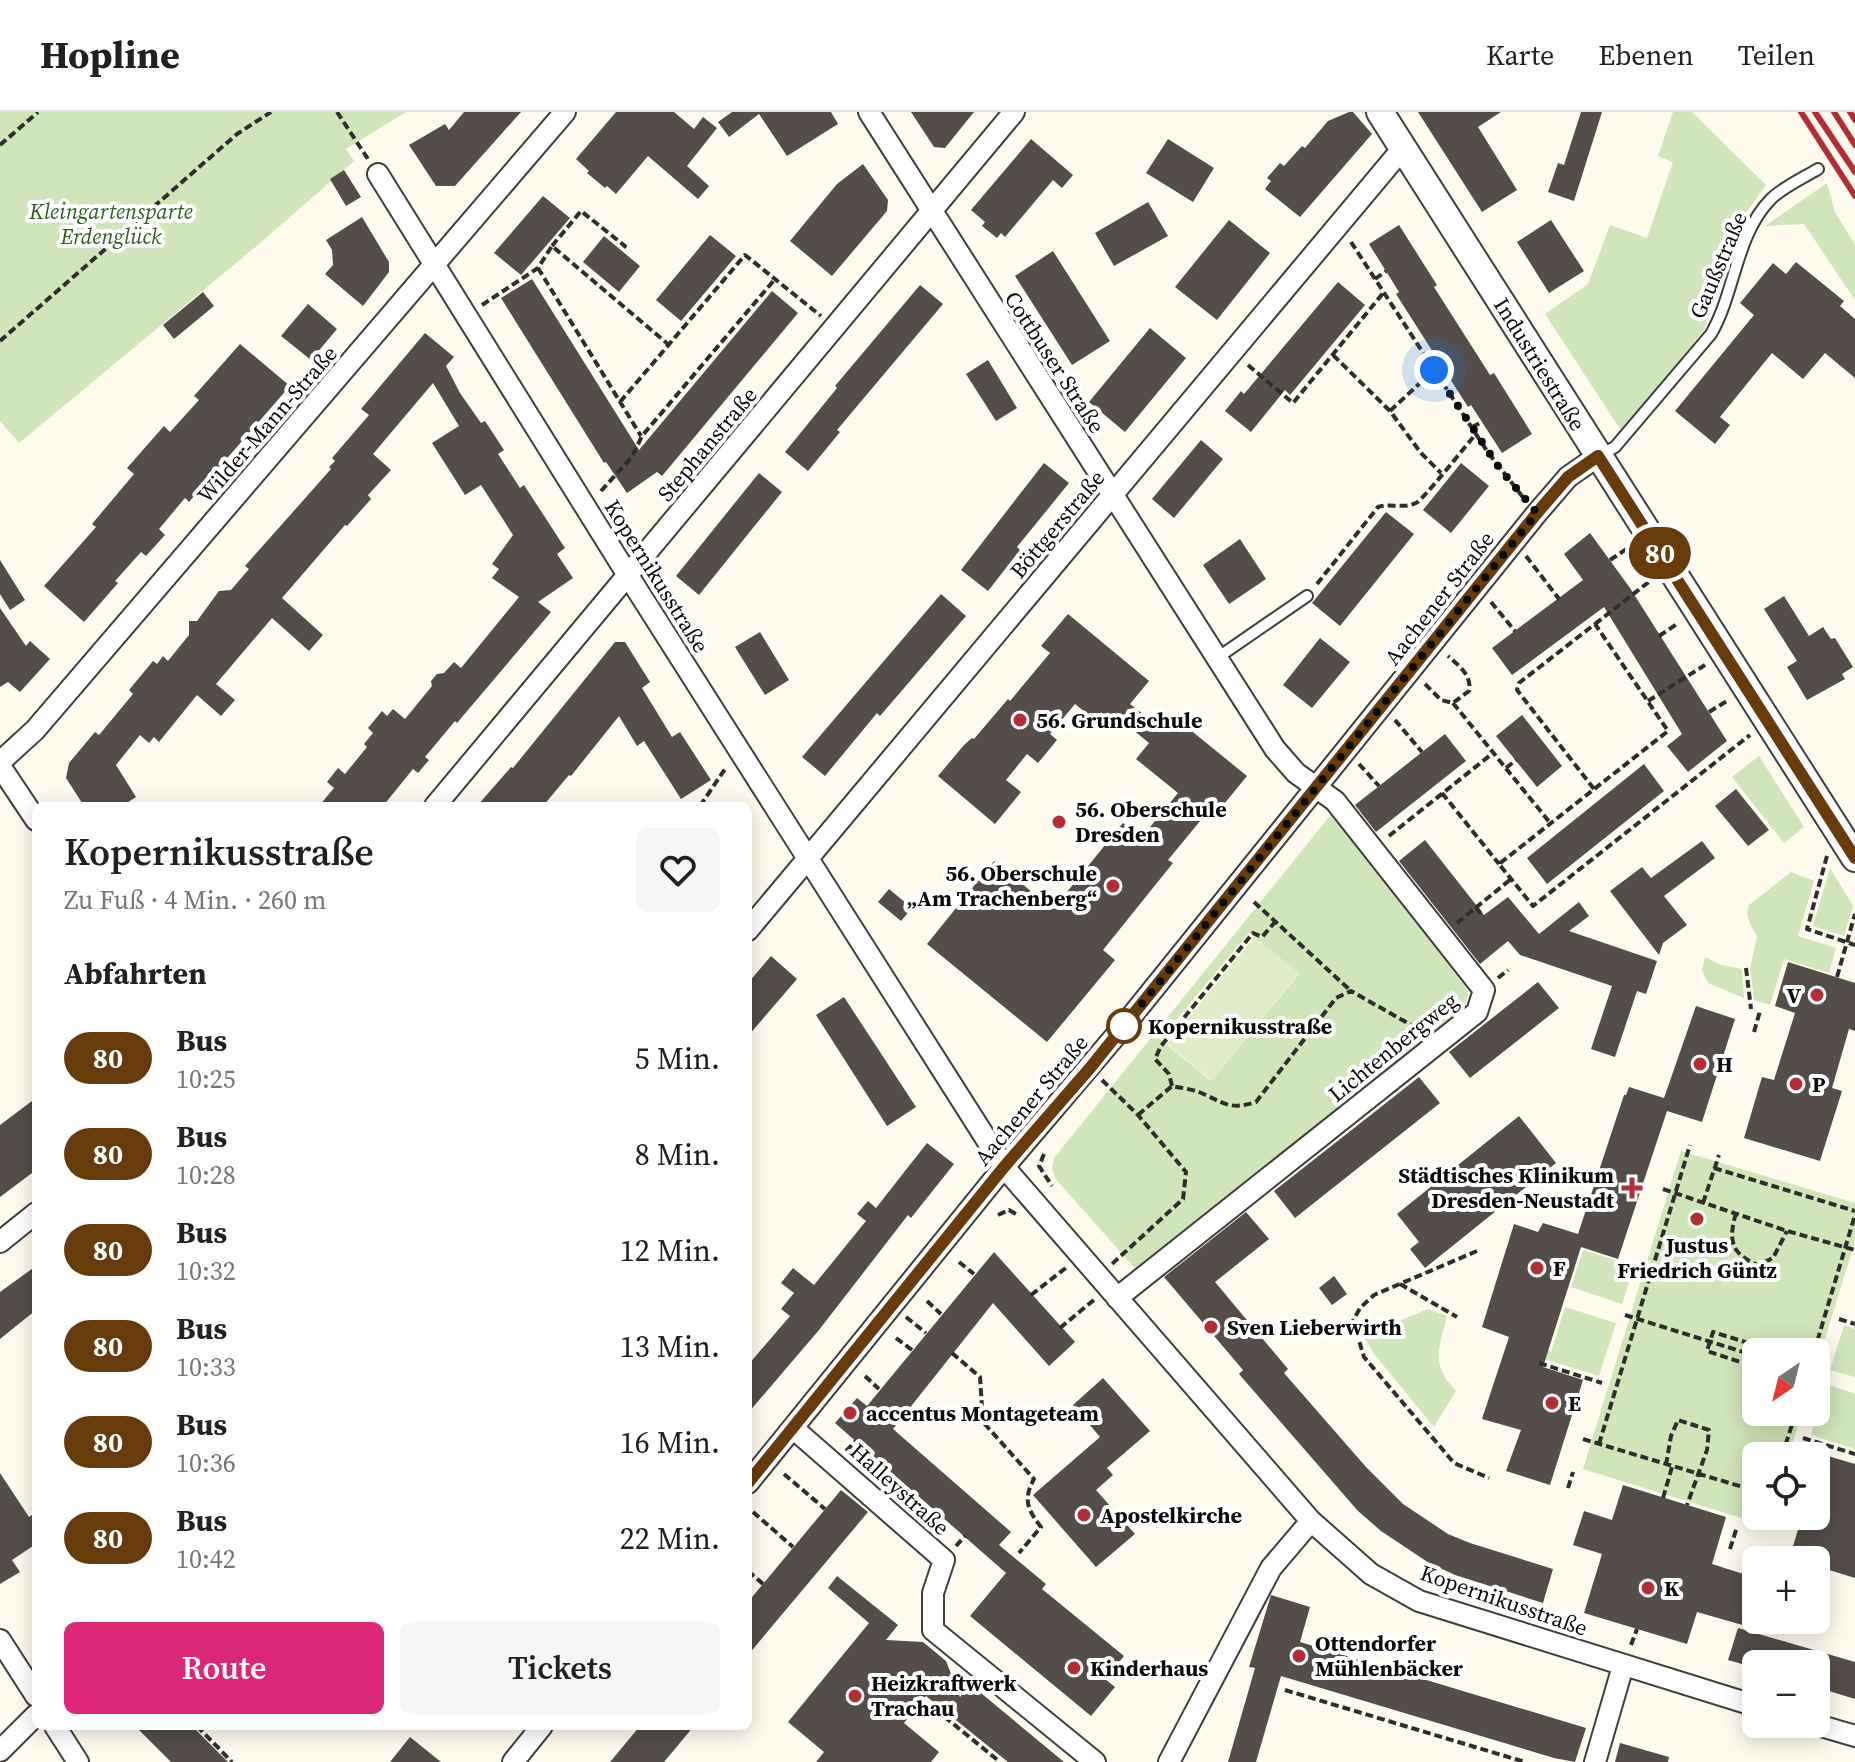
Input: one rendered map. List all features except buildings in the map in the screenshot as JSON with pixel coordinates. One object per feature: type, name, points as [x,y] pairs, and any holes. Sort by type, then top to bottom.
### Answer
[{"type":"street","name":"Wilder-Mann-Straße","points":[[0,764],[35,730],[565,112]]},
{"type":"street","name":"Cottbuser Straße","points":[[869,112],[1275,749],[1296,773],[1317,788]]},
{"type":"street","name":"Stephanstraße","points":[[438,802],[1014,112]]},
{"type":"street","name":"Industriestraße","points":[[1380,112],[1850,851]]},
{"type":"street","name":"Böttgerstraße","points":[[752,925],[1403,148]]},
{"type":"street","name":"Kopernikusstraße","points":[[378,174],[629,577],[1004,1167],[1311,1521],[1371,1574],[1419,1601],[1742,1702]]},
{"type":"street","name":"Aachener Straße","points":[[752,1478],[1348,751],[1537,513],[1568,477],[1598,456]]},
{"type":"street","points":[[0,764],[32,814]]},
{"type":"street","name":"Lichtenbergweg","points":[[1108,1288],[1477,1012],[1484,990],[1374,848],[1335,801],[1317,788]]},
{"type":"street","points":[[0,1242],[32,1216]]},
{"type":"street","name":"Halleystraße","points":[[794,1429],[944,1560],[933,1593],[933,1630],[1095,1762]]},
{"type":"street","points":[[1169,1762],[1271,1568],[1311,1521]]},
{"type":"street","points":[[0,1640],[32,1690]]},
{"type":"street","points":[[1595,1762],[1623,1666]]},
{"type":"street","points":[[0,1751],[32,1719]]},
{"type":"street","points":[[1830,1729],[1855,1736]]},
{"type":"street","points":[[58,1730],[78,1762]]},
{"type":"street","points":[[513,1762],[539,1730]]},
{"type":"lane","name":"Gaußstraße","points":[[1598,456],[1615,447],[1711,334],[1720,319],[1749,233],[1771,199],[1818,169]]},
{"type":"lane","points":[[1217,658],[1307,596]]},
{"type":"path","points":[[0,145],[38,112]]},
{"type":"path","points":[[0,341],[237,134],[271,112]]},
{"type":"path","points":[[337,112],[358,143]]},
{"type":"path","points":[[466,317],[538,268],[581,211],[625,246],[621,251]]},
{"type":"path","points":[[1338,222],[1476,434],[1513,487],[1537,513]]},
{"type":"path","points":[[552,246],[669,345]]},
{"type":"path","points":[[620,402],[745,255],[835,327]]},
{"type":"path","points":[[538,268],[642,436]]},
{"type":"path","points":[[1375,279],[1386,271]]},
{"type":"path","points":[[585,507],[632,457],[642,436],[775,279]]},
{"type":"path","points":[[1233,352],[1293,403],[1384,292]]},
{"type":"path","points":[[1408,328],[1415,323]]},
{"type":"path","points":[[1345,329],[1351,334]]},
{"type":"path","points":[[1333,355],[1390,411],[1421,453],[1441,473]]},
{"type":"path","points":[[1390,411],[1434,370]]},
{"type":"path","points":[[1308,373],[1315,378]]},
{"type":"path","points":[[1442,381],[1449,377]]},
{"type":"path","points":[[1472,427],[1482,422]]},
{"type":"path","points":[[1307,596],[1378,507],[1388,504],[1404,507],[1419,502],[1476,434]]},
{"type":"path","points":[[1515,541],[1559,599]]},
{"type":"path","points":[[1594,789],[1517,690],[1519,683],[1668,566]]},
{"type":"path","points":[[1479,587],[1515,631]]},
{"type":"path","points":[[1499,864],[1668,731],[1595,624]]},
{"type":"path","points":[[1434,644],[1464,670],[1471,683],[1469,691],[1453,703]]},
{"type":"path","points":[[1647,701],[1724,653]]},
{"type":"path","points":[[1412,672],[1441,700],[1453,703],[1551,824]]},
{"type":"path","points":[[1384,706],[1422,752]]},
{"type":"path","points":[[1442,793],[1533,906],[1768,722]]},
{"type":"path","points":[[1348,751],[1379,786]]},
{"type":"path","points":[[703,802],[721,773],[741,753]]},
{"type":"path","points":[[1374,848],[1493,753]]},
{"type":"path","points":[[1506,768],[1516,760]]},
{"type":"path","points":[[1684,775],[1689,782]]},
{"type":"path","points":[[1632,816],[1638,822]]},
{"type":"path","points":[[1850,851],[1827,855],[1807,929],[1855,945]]},
{"type":"path","points":[[1581,857],[1588,863]]},
{"type":"path","points":[[1442,935],[1511,879]]},
{"type":"path","points":[[1254,902],[1351,991],[1406,1021],[1438,1044]]},
{"type":"path","points":[[1476,907],[1483,917]]},
{"type":"path","points":[[1837,977],[1855,914]]},
{"type":"path","points":[[1172,1086],[1169,1074],[1155,1059],[1166,1038],[1253,933],[1262,937],[1275,922]]},
{"type":"path","points":[[1746,968],[1751,1009]]},
{"type":"path","points":[[1172,1086],[1197,1091],[1220,1103],[1239,1108],[1256,1102],[1336,998],[1351,991]]},
{"type":"path","points":[[1754,1032],[1760,1011]]},
{"type":"path","points":[[1060,1328],[1108,1288],[1183,1199],[1186,1172],[1138,1115],[1090,1068]]},
{"type":"path","points":[[1138,1115],[1172,1086]]},
{"type":"path","points":[[1599,1444],[1690,1145]]},
{"type":"path","points":[[1046,1148],[1039,1166],[1052,1186]]},
{"type":"path","points":[[1703,1203],[1719,1155]]},
{"type":"path","points":[[1714,1168],[1855,1213],[1818,1338]]},
{"type":"path","points":[[1663,1189],[1787,1231],[1855,1250]]},
{"type":"path","points":[[998,1215],[1009,1210],[1021,1217]]},
{"type":"path","points":[[1736,1213],[1732,1227],[1733,1244],[1740,1257],[1758,1265],[1773,1258],[1787,1231]]},
{"type":"path","points":[[1477,1251],[1374,1295],[1360,1308],[1353,1321],[1364,1357],[1454,1463],[1489,1478]]},
{"type":"path","points":[[1031,1295],[1080,1256]]},
{"type":"path","points":[[959,1262],[974,1274]]},
{"type":"path","points":[[1400,1283],[1457,1317]]},
{"type":"path","points":[[927,1301],[941,1314]]},
{"type":"path","points":[[1625,1315],[1742,1350]]},
{"type":"path","points":[[1839,1319],[1855,1324]]},
{"type":"path","points":[[1742,1341],[1713,1332],[1707,1351],[1742,1363]]},
{"type":"path","points":[[896,1338],[912,1350]]},
{"type":"path","points":[[952,1353],[980,1377],[983,1422],[1034,1479],[1026,1494],[1028,1509],[1041,1527],[1019,1553]]},
{"type":"path","points":[[1539,1363],[1602,1383]]},
{"type":"path","points":[[865,1376],[879,1389]]},
{"type":"path","points":[[1663,1498],[1671,1436],[1678,1420],[1709,1430],[1707,1450],[1687,1505]]},
{"type":"path","points":[[1803,1438],[1855,1454]]},
{"type":"path","points":[[1583,1439],[1742,1487]]},
{"type":"path","points":[[849,1448],[856,1441]]},
{"type":"path","points":[[1568,1488],[1573,1472]]},
{"type":"path","points":[[784,1474],[825,1509]]},
{"type":"path","points":[[886,1484],[894,1475]]},
{"type":"path","points":[[923,1517],[932,1508]]},
{"type":"path","points":[[753,1512],[793,1547]]},
{"type":"path","points":[[1730,1549],[1737,1527]]},
{"type":"path","points":[[957,1545],[965,1536]]},
{"type":"path","points":[[752,1574],[763,1584]]},
{"type":"path","points":[[1285,1690],[1525,1762]]},
{"type":"path","points":[[935,1709],[1000,1762]]},
{"type":"path","points":[[200,1730],[232,1762]]},
{"type":"green space","name":"Kleingartensparte Erdenglück","points":[[0,112],[406,112],[346,149],[354,161],[19,443],[0,421]]},
{"type":"green space","points":[[1673,112],[1692,112],[1766,185],[1744,216],[1726,259],[1704,330],[1622,432],[1545,314],[1588,284],[1610,225],[1647,238],[1673,162],[1658,156]]},
{"type":"green space","points":[[1827,183],[1835,212],[1855,245],[1855,300],[1804,224],[1765,226]]},
{"type":"green space","points":[[1759,756],[1804,827],[1784,843],[1732,777]]},
{"type":"green space","points":[[1333,812],[1470,982],[1463,1016],[1138,1272],[1055,1178],[1052,1169],[1054,1158]],"holes":[[[1249,933],[1299,974],[1211,1081],[1160,1039]]]},
{"type":"green space","points":[[1830,868],[1853,906],[1844,936],[1813,926]]},
{"type":"green space","points":[[1791,872],[1814,881],[1798,936],[1836,948],[1829,973],[1784,959],[1770,1005],[1754,1000],[1750,968],[1757,937],[1747,914],[1749,905]]},
{"type":"green space","points":[[1254,937],[1299,973],[1212,1081],[1167,1044]]},
{"type":"green space","points":[[1705,957],[1721,965],[1742,969],[1744,998],[1708,983],[1702,970]]},
{"type":"green space","points":[[1681,1151],[1855,1203],[1855,1241],[1825,1338],[1742,1338],[1742,1426],[1798,1426],[1793,1442],[1742,1442],[1742,1518],[1583,1469]]},
{"type":"green space","points":[[1583,1250],[1634,1266],[1622,1304],[1571,1287]]},
{"type":"green space","points":[[1565,1307],[1616,1323],[1599,1376],[1544,1359],[1546,1351],[1551,1352]]},
{"type":"green space","points":[[1428,1309],[1447,1316],[1439,1356],[1442,1373],[1456,1391],[1434,1427],[1363,1336]]},
{"type":"green space","points":[[1844,1325],[1855,1329],[1855,1377],[1830,1370]]},
{"type":"green space","points":[[1830,1385],[1855,1394],[1855,1449],[1811,1435],[1814,1426],[1830,1426]]},
{"type":"railway","points":[[1801,112],[1855,196]]},
{"type":"railway","points":[[1815,112],[1855,172]]},
{"type":"railway","points":[[1834,112],[1855,145]]},
{"type":"railway","points":[[1850,112],[1855,120]]},
{"type":"bus line","name":"80","points":[[752,1478],[1004,1167],[1090,1068],[1537,513],[1568,477],[1598,456],[1855,858]]},
{"type":"place","name":"56. Grundschule","points":[[1020,720]]},
{"type":"place","name":"56. Oberschule Dresden","points":[[1059,822]]},
{"type":"place","name":"56. Oberschule „Am Trachenberg“","points":[[1113,886]]},
{"type":"place","name":"V","points":[[1817,995]]},
{"type":"place","name":"Kopernikusstraße","points":[[1124,1026]]},
{"type":"place","name":"H","points":[[1700,1064]]},
{"type":"place","name":"P","points":[[1796,1084]]},
{"type":"place","name":"Städtisches Klinikum Dresden-Neustadt","points":[[1632,1188]]},
{"type":"place","name":"Justus Friedrich Güntz","points":[[1697,1219]]},
{"type":"place","name":"F","points":[[1537,1268]]},
{"type":"place","name":"Sven Lieberwirth","points":[[1211,1327]]},
{"type":"place","name":"E","points":[[1552,1403]]},
{"type":"place","name":"accentus Montageteam","points":[[850,1413]]},
{"type":"place","name":"Apostelkirche","points":[[1084,1515]]},
{"type":"place","name":"K","points":[[1648,1588]]},
{"type":"place","name":"Ottendorfer Mühlenbäcker","points":[[1299,1656]]},
{"type":"place","name":"Kinderhaus","points":[[1074,1668]]},
{"type":"place","name":"Heizkraftwerk Trachau","points":[[855,1696]]},
{"type":"route","points":[[1124,1026],[1537,513],[1487,451],[1434,370]]}]
